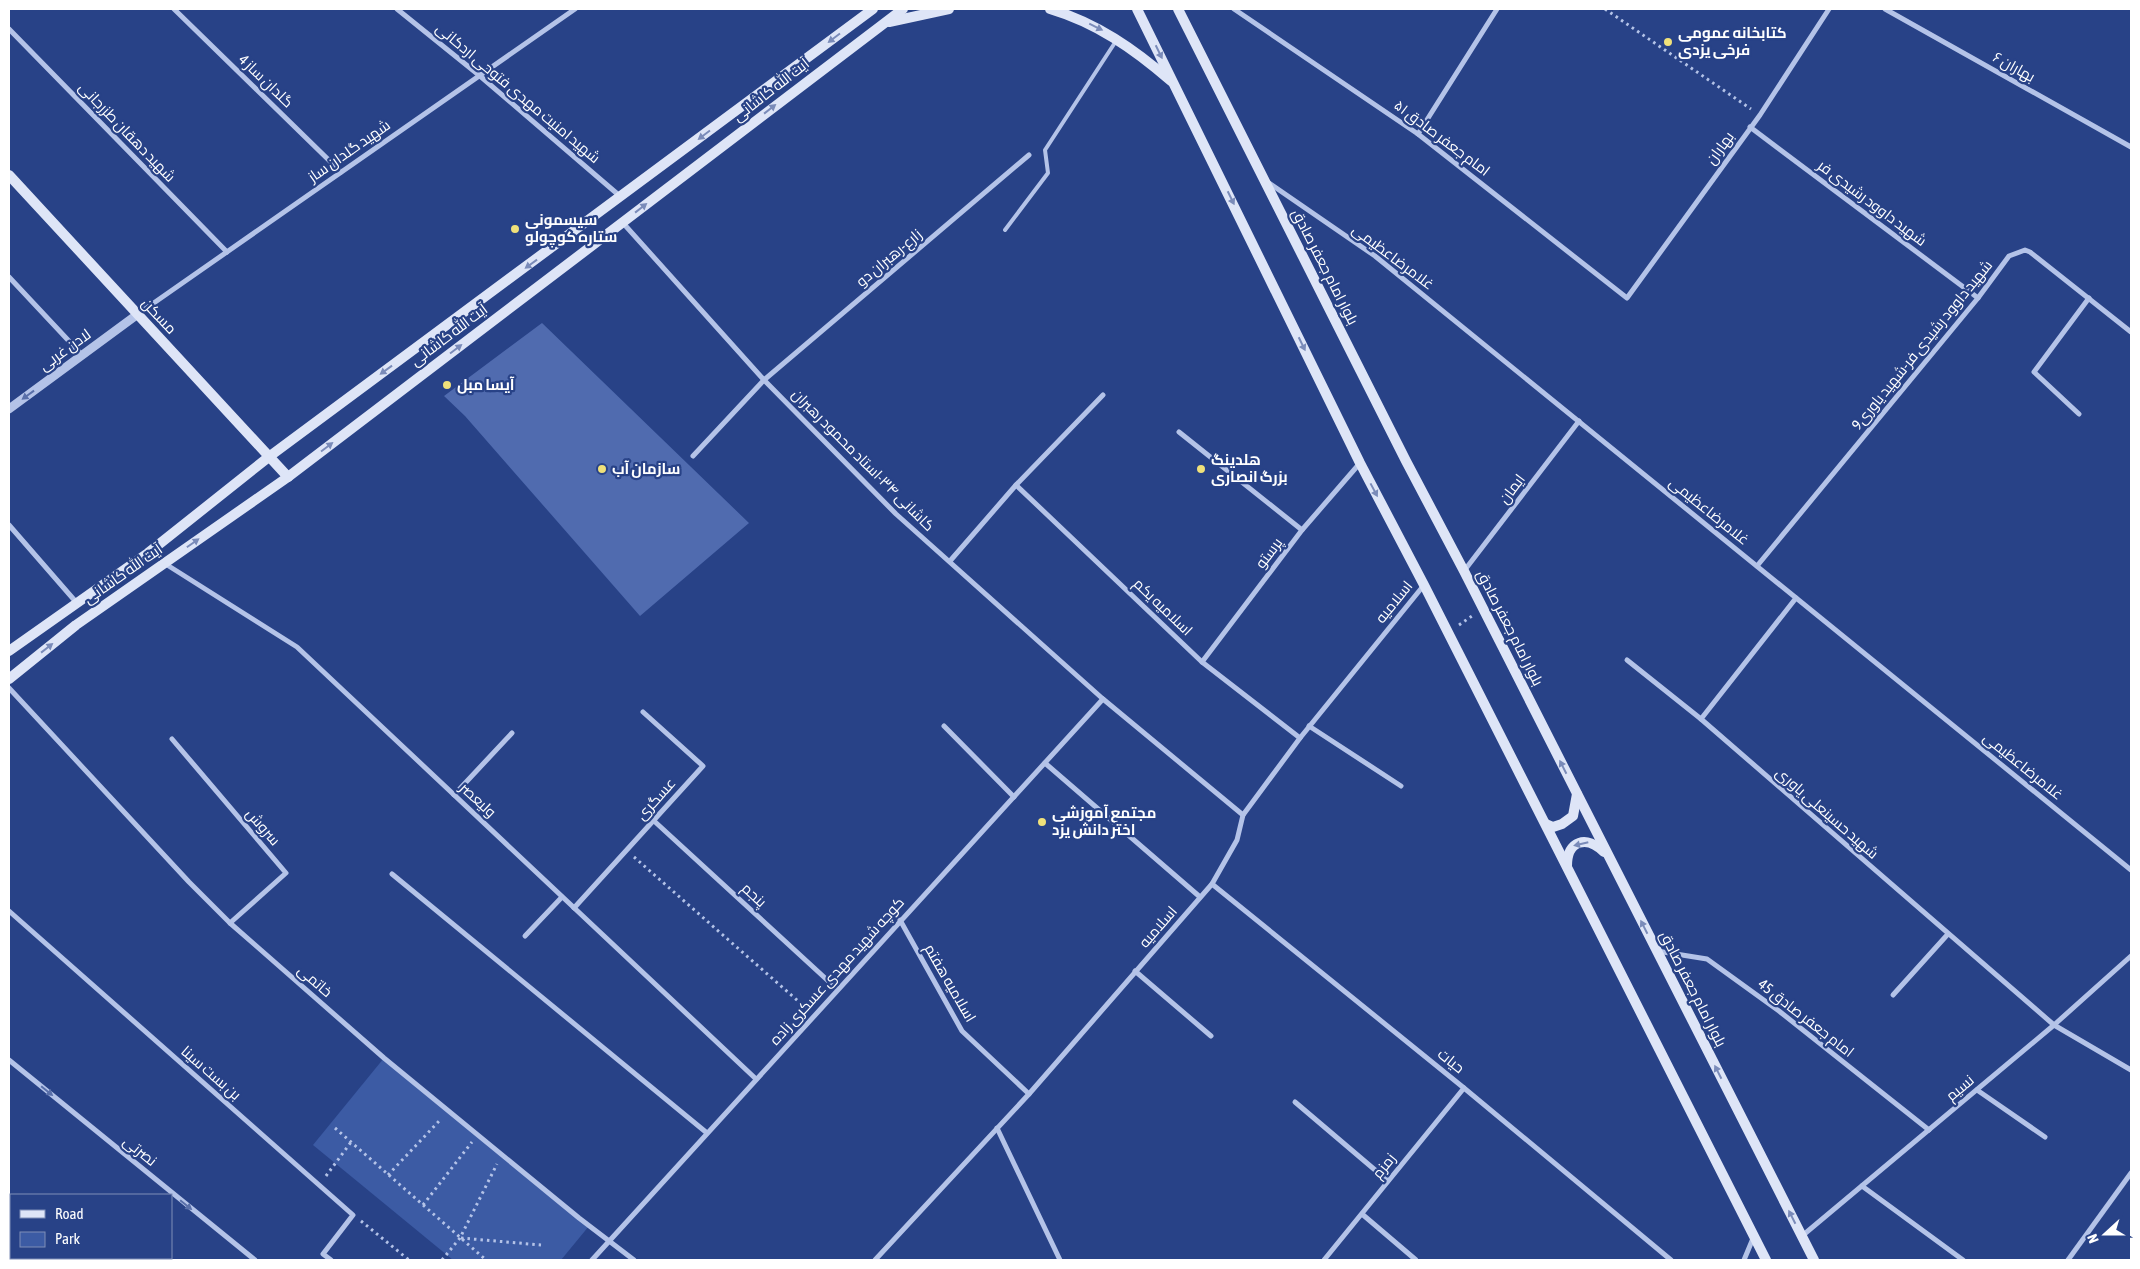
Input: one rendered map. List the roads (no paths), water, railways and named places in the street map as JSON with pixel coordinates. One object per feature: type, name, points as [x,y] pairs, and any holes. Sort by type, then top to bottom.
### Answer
[{"type":"main road","name":"آیت الله کاشانی","points":[[9,651],[148,553],[270,456],[873,9]]},
{"type":"main road","name":"آیت الله کاشانی","points":[[9,679],[76,625],[288,477],[903,9]]},
{"type":"main road","points":[[883,23],[949,9]]},
{"type":"main road","points":[[1050,9],[1072,15],[1117,39],[1139,54],[1175,85]]},
{"type":"main road","points":[[1137,9],[1360,463],[1546,824],[1766,1260]]},
{"type":"main road","name":"بلوار امام جعفر صادق","points":[[1180,9],[1264,180],[1814,1260]]},
{"type":"main road","name":"مسکن","points":[[9,175],[288,477]]},
{"type":"main road","points":[[1546,824],[1553,827],[1562,824],[1573,816],[1576,794]]},
{"type":"main road","points":[[1566,866],[1567,856],[1571,847],[1581,842],[1591,842],[1607,854]]},
{"type":"street","name":"گلدان ساز 4","points":[[174,9],[342,172]]},
{"type":"street","name":"شهید امنیت مهدی فتوحی اردکانی","points":[[397,9],[480,76],[621,197]]},
{"type":"street","name":"شهید گلدان ساز","points":[[138,314],[575,9]]},
{"type":"street","name":"امام جعفر صادق ۵۱","points":[[1234,9],[1418,134],[1627,298]]},
{"type":"street","points":[[1418,134],[1497,9]]},
{"type":"street","name":"بهاران","points":[[1627,298],[1760,115],[1829,9]]},
{"type":"street","name":"بهاران ۶","points":[[1885,9],[2131,147]]},
{"type":"street","name":"شهید دهقان طزرجانی","points":[[9,29],[227,252]]},
{"type":"street","name":"شهید داوود رشیدی فر","points":[[1750,127],[1978,298]]},
{"type":"street","name":"زارع-رهبران دو","points":[[693,456],[764,380],[1029,155]]},
{"type":"street","name":"غلامرضاعظیمی","points":[[1264,180],[1375,256],[2131,870]]},
{"type":"street","name":"کاشانی ۳۴-استاد محمود رهبران","points":[[623,223],[764,380],[896,514],[1103,699],[1243,815]]},
{"type":"street","name":"شهید داوود رشیدی فر-شهید یاوری9","points":[[1757,566],[1978,298],[2010,256],[2024,250],[2030,252],[2131,332]]},
{"type":"street","points":[[9,277],[82,355]]},
{"type":"street","points":[[2079,414],[2034,372],[2089,298]]},
{"type":"street","name":"لادن غربی","points":[[9,409],[138,314]]},
{"type":"street","points":[[950,561],[1016,485],[1103,395]]},
{"type":"street","name":"ایمان","points":[[1464,571],[1579,421]]},
{"type":"street","points":[[1179,432],[1302,530]]},
{"type":"street","name":"پرستو","points":[[1202,662],[1302,530],[1360,463]]},
{"type":"street","name":"اسلامیه یکم","points":[[1016,485],[1202,662],[1300,738]]},
{"type":"street","points":[[9,524],[76,602]]},
{"type":"street","name":"ولیعصر","points":[[164,562],[297,648],[756,1079]]},
{"type":"street","name":"اسلامیه","points":[[875,1260],[1029,1094],[1212,884],[1237,840],[1243,815],[1300,738],[1424,585]]},
{"type":"street","points":[[1701,719],[1796,598]]},
{"type":"street","name":"شهید حسینعلی یاوری","points":[[1627,660],[1701,719],[2054,1025],[2131,1070]]},
{"type":"street","name":"خاتمی","points":[[9,688],[189,882],[230,923],[384,1058],[579,1218],[634,1260]]},
{"type":"street","name":"کوچه شهید مهدی عسکری زاده","points":[[592,1260],[1103,699]]},
{"type":"street","name":"عسگری","points":[[574,908],[703,766],[644,712]]},
{"type":"street","points":[[944,726],[1014,797]]},
{"type":"street","points":[[1310,726],[1401,786]]},
{"type":"street","points":[[454,795],[512,733]]},
{"type":"street","name":"سروش","points":[[172,739],[286,874],[230,923]]},
{"type":"street","points":[[1045,763],[1200,897]]},
{"type":"street","name":"پنجم","points":[[653,820],[837,989]]},
{"type":"street","points":[[392,874],[707,1133]]},
{"type":"street","name":"حیات","points":[[1212,884],[1464,1088],[1671,1260]]},
{"type":"street","points":[[525,936],[562,897]]},
{"type":"street","name":"بن بست سینا","points":[[9,911],[353,1215],[323,1254],[331,1260]]},
{"type":"street","name":"اسلامیه هفتم","points":[[900,920],[962,1031],[1029,1094]]},
{"type":"street","points":[[1893,995],[1948,934]]},
{"type":"street","name":"امام جعفر صادق 45","points":[[1656,951],[1707,959],[1779,1011],[1929,1130]]},
{"type":"street","name":"نسیم","points":[[1802,1236],[2054,1025],[2131,956]]},
{"type":"street","points":[[1135,972],[1211,1036]]},
{"type":"street","name":"نصرتی","points":[[9,1060],[255,1260]]},
{"type":"street","name":"زمزم","points":[[1324,1260],[1464,1088]]},
{"type":"street","points":[[1977,1090],[2045,1137]]},
{"type":"street","points":[[1294,1102],[1388,1181]]},
{"type":"street","points":[[997,1128],[1060,1260]]},
{"type":"street","points":[[2068,1260],[2131,1173]]},
{"type":"street","points":[[1862,1186],[1962,1260]]},
{"type":"street","points":[[1362,1214],[1416,1260]]},
{"type":"street","points":[[1744,1260],[1754,1236]]},
{"type":"lane","points":[[1005,230],[1048,173],[1045,150],[1117,39]]},
{"type":"place","name":"کتابخانه عمومی فرخی یزدی","points":[[1668,42]]},
{"type":"place","name":"سیسمونی ستاره کوچولو","points":[[515,229]]},
{"type":"place","name":"آیسا مبل","points":[[447,385]]},
{"type":"place","name":"سازمان آب","points":[[602,469]]},
{"type":"place","name":"هلدینگ بزرگ انصاری","points":[[1201,469]]},
{"type":"place","name":"مجتمع آموزشی اختر دانش یزد","points":[[1042,822]]}]
